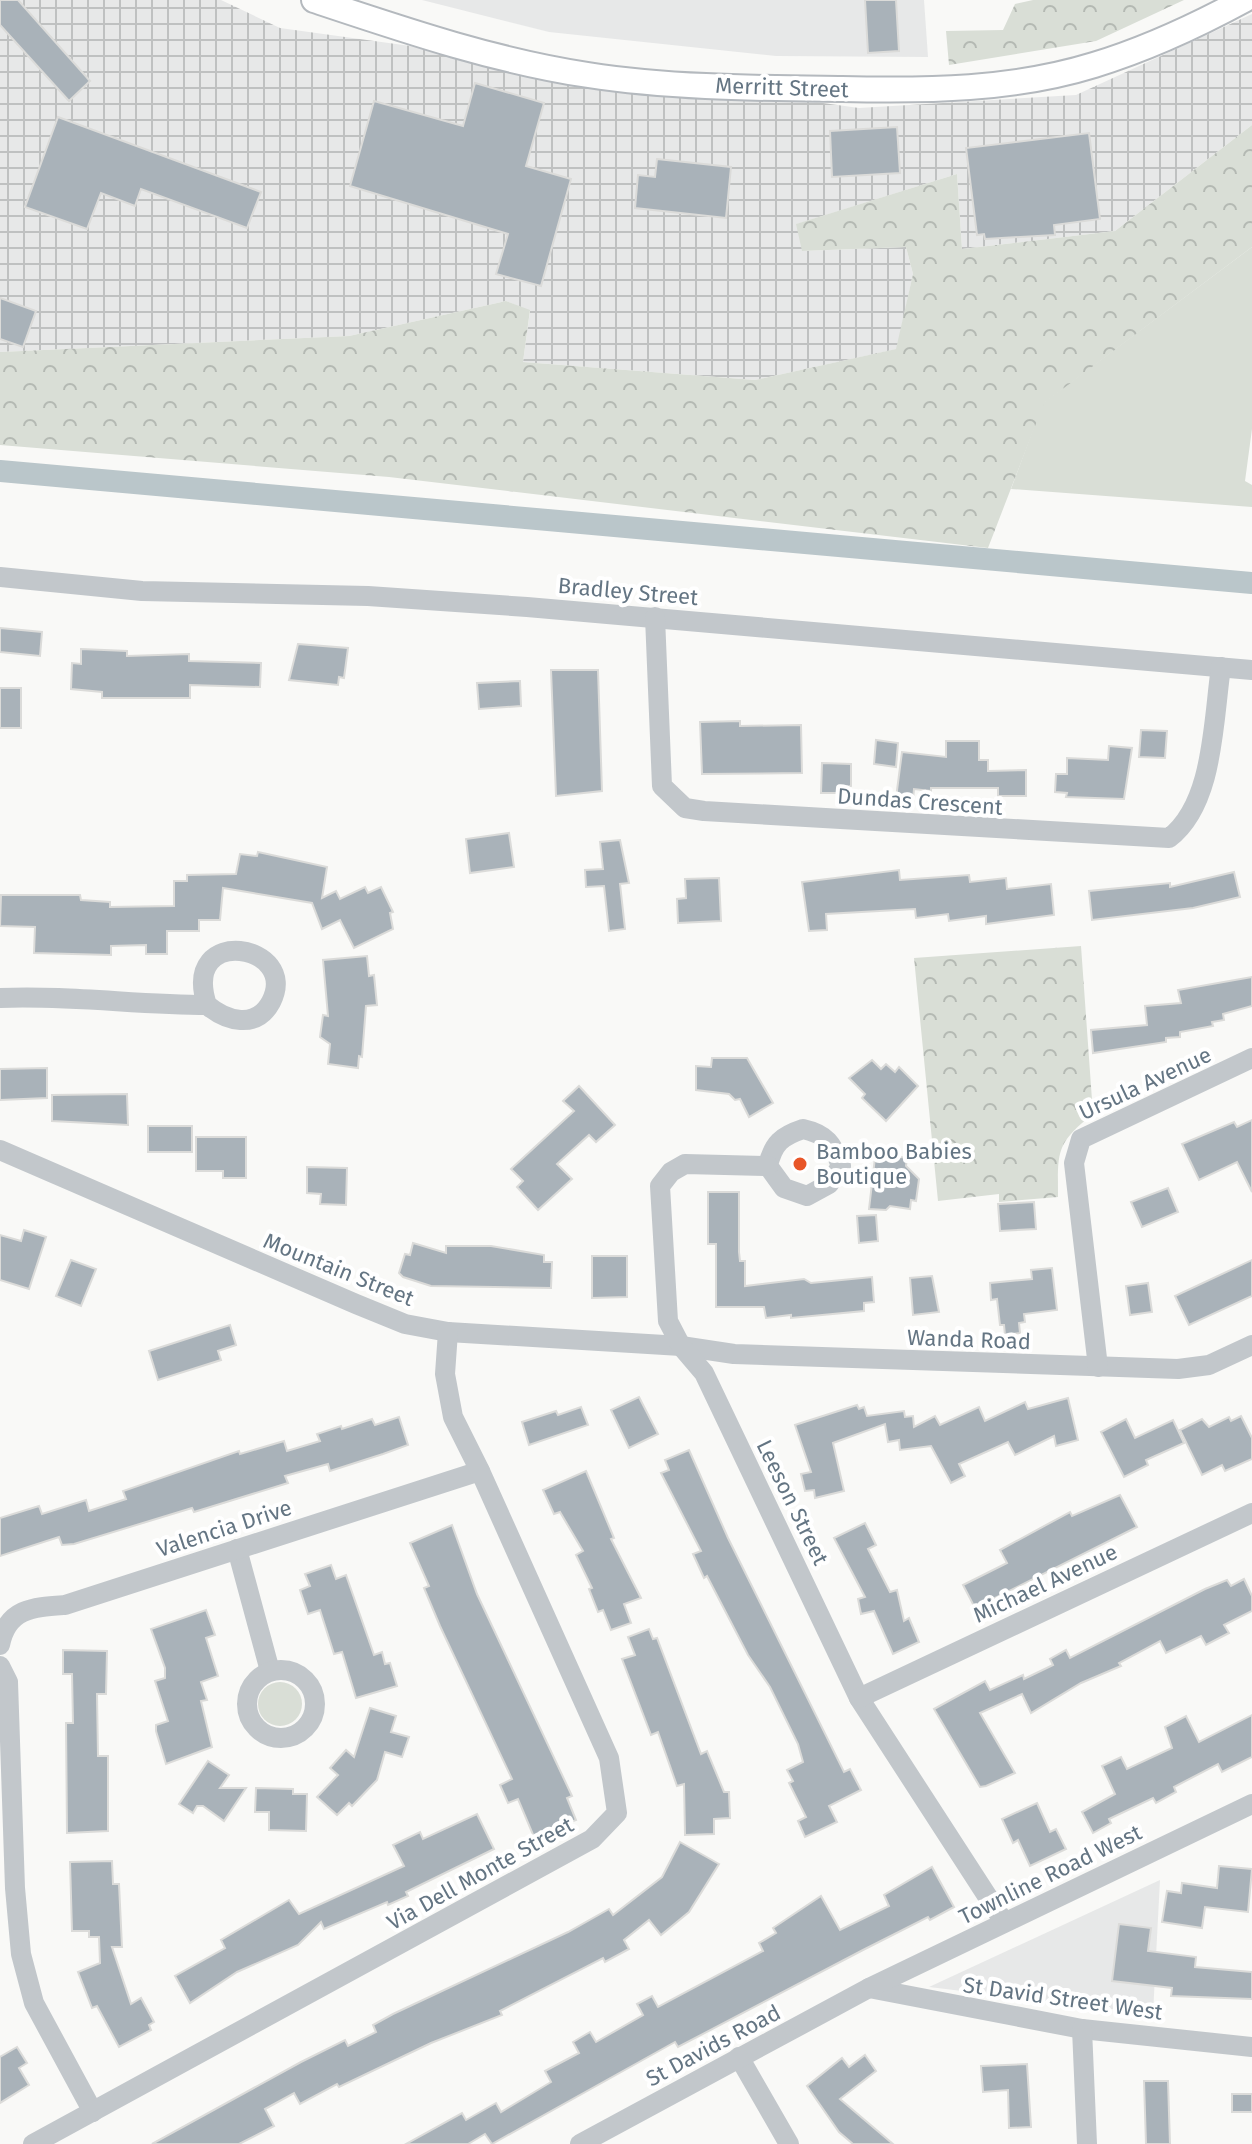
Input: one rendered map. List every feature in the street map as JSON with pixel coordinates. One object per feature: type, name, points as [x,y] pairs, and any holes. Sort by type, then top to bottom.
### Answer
[{"type":"main road","name":"Merritt Street","points":[[314,0],[410,33],[591,76],[697,85],[860,90],[966,88],[1055,75],[1143,48],[1244,0]]},
{"type":"street","name":"Bradley Street","points":[[0,577],[142,591],[368,596],[655,617],[1252,670]]},
{"type":"street","name":"Dundas Crescent","points":[[655,617],[662,786],[685,808],[704,811],[1169,838],[1185,826],[1200,800],[1221,667]]},
{"type":"street","points":[[0,998],[42,996],[135,1005],[207,1005]]},
{"type":"street","name":"Ursula Avenue","points":[[1098,1367],[1074,1163],[1081,1139],[1252,1058]]},
{"type":"street","name":"Mountain Street","points":[[0,1150],[405,1324],[448,1332],[681,1346]]},
{"type":"street","name":"Leeson Street","points":[[768,1166],[685,1164],[671,1172],[660,1186],[668,1321],[681,1346],[704,1373],[859,1698],[1004,1922]]},
{"type":"street","name":"Via Dell Monte Street","points":[[33,2144],[592,1839],[617,1813],[609,1758],[453,1417],[445,1374],[448,1332]]},
{"type":"street","name":"Wanda Road","points":[[681,1346],[734,1354],[1178,1369],[1209,1365],[1252,1345]]},
{"type":"street","name":"Valencia Drive","points":[[0,1645],[3,1630],[26,1608],[65,1605],[480,1471]]},
{"type":"street","name":"Michael Avenue","points":[[859,1698],[1252,1513]]},
{"type":"street","points":[[237,1549],[270,1671]]},
{"type":"street","points":[[0,1666],[8,1682],[15,1888],[21,1954],[34,2003],[93,2112]]},
{"type":"street","name":"Townline Road West","points":[[869,1988],[1252,1804]]},
{"type":"street","name":"St David Street West","points":[[869,1988],[1082,2029],[1252,2047]]},
{"type":"street","name":"St Davids Road","points":[[580,2144],[869,1988]]},
{"type":"street","points":[[1082,2029],[1087,2144]]},
{"type":"street","points":[[739,2057],[789,2144]]},
{"type":"shaded area","points":[[0,0],[221,0],[280,28],[859,108],[1076,95],[1252,14],[1252,125],[1115,231],[962,249],[957,174],[797,224],[803,251],[906,247],[913,274],[897,349],[755,380],[523,362],[530,311],[506,301],[349,336],[0,352]]},
{"type":"shaded area","points":[[422,0],[924,0],[928,57],[776,56],[549,32]]},
{"type":"shaded area","points":[[1160,1880],[1153,2014],[929,1987]]},
{"type":"green space","points":[[1033,0],[1184,0],[1096,41],[949,65],[946,31],[1003,30],[1015,4]]},
{"type":"green space","points":[[1252,125],[1252,247],[1044,403],[988,548],[389,477],[0,445],[0,352],[349,336],[506,301],[530,310],[523,362],[755,380],[896,349],[913,274],[906,247],[802,251],[796,224],[957,174],[962,249],[1115,231]]},
{"type":"green space","points":[[1252,247],[1252,429],[1245,481],[1252,485],[1252,507],[1011,489],[1043,403]]},
{"type":"green space","points":[[1081,946],[1093,1114],[1072,1133],[1061,1150],[1058,1197],[999,1202],[999,1194],[938,1201],[914,958]]},
{"type":"green space","points":[[280,1682],[296,1688],[302,1704],[296,1720],[280,1726],[264,1720],[258,1704],[264,1688]]},
{"type":"building","points":[[0,0],[18,0],[90,81],[69,101],[0,25]]},
{"type":"building","points":[[865,0],[896,0],[899,51],[868,53]]},
{"type":"building","points":[[475,83],[544,103],[526,166],[571,179],[541,286],[496,274],[508,234],[350,186],[374,101],[463,126]]},
{"type":"building","points":[[58,117],[261,192],[247,228],[141,189],[135,206],[101,193],[87,229],[25,207]]},
{"type":"building","points":[[897,127],[900,173],[832,177],[830,131]]},
{"type":"building","points":[[1089,133],[1100,219],[1054,225],[1055,235],[985,239],[984,234],[977,235],[966,148]]},
{"type":"building","points":[[657,159],[731,167],[726,218],[635,208],[638,175],[655,177]]},
{"type":"building","points":[[0,298],[36,311],[23,347],[0,339]]},
{"type":"building","points":[[0,628],[42,632],[40,656],[0,652]]},
{"type":"building","points":[[298,644],[348,648],[344,678],[339,677],[338,685],[289,680]]},
{"type":"building","points":[[81,649],[127,651],[127,656],[189,654],[189,661],[261,663],[260,687],[190,685],[190,698],[102,698],[102,692],[71,689],[72,663],[81,664]]},
{"type":"building","points":[[551,670],[598,670],[602,791],[556,796]]},
{"type":"building","points":[[520,681],[521,706],[479,709],[477,683]]},
{"type":"building","points":[[0,688],[21,688],[21,728],[0,728]]},
{"type":"building","points":[[740,721],[740,726],[801,725],[802,773],[702,774],[700,722]]},
{"type":"building","points":[[1141,730],[1167,731],[1165,758],[1139,757]]},
{"type":"building","points":[[876,740],[898,743],[896,767],[874,764]]},
{"type":"building","points":[[946,741],[979,741],[979,760],[988,760],[988,771],[1026,770],[1026,796],[998,796],[998,788],[931,788],[931,791],[914,789],[913,800],[896,798],[902,752],[946,757]]},
{"type":"building","points":[[1109,746],[1132,748],[1124,799],[1066,797],[1067,793],[1055,792],[1056,774],[1067,774],[1067,758],[1108,760]]},
{"type":"building","points":[[822,763],[851,764],[851,786],[839,789],[839,793],[821,793]]},
{"type":"building","points":[[509,833],[514,867],[470,873],[466,839]]},
{"type":"building","points":[[620,840],[629,883],[620,884],[625,929],[609,931],[604,886],[586,887],[585,870],[603,869],[600,842]]},
{"type":"building","points":[[258,852],[327,867],[322,898],[336,891],[340,899],[365,887],[368,893],[381,887],[393,912],[390,913],[393,929],[354,948],[340,920],[322,929],[312,903],[223,888],[220,920],[199,920],[199,931],[167,931],[167,954],[146,954],[146,945],[111,946],[111,955],[34,953],[35,927],[0,926],[1,895],[80,895],[81,900],[110,902],[110,907],[174,906],[174,881],[187,881],[187,875],[236,874],[240,854],[257,856]]},
{"type":"building","points":[[899,870],[900,880],[969,875],[970,882],[1006,878],[1007,889],[1051,884],[1054,915],[986,924],[986,916],[949,921],[948,914],[916,918],[915,909],[826,914],[827,930],[809,931],[802,882]]},
{"type":"building","points":[[1234,872],[1240,897],[1193,908],[1092,920],[1089,891],[1170,883],[1170,887]]},
{"type":"building","points":[[719,878],[721,921],[678,923],[677,899],[686,898],[685,879]]},
{"type":"building","points":[[367,956],[369,976],[374,975],[377,1005],[366,1006],[362,1057],[359,1056],[358,1068],[328,1064],[330,1044],[320,1037],[323,1015],[328,1016],[323,960]]},
{"type":"building","points":[[1252,977],[1252,1006],[1223,1014],[1224,1020],[1212,1022],[1213,1026],[1180,1032],[1180,1037],[1166,1038],[1166,1042],[1093,1053],[1091,1030],[1147,1025],[1145,1006],[1181,1003],[1178,990]]},
{"type":"building","points":[[712,1058],[747,1058],[773,1103],[749,1117],[740,1099],[735,1100],[729,1094],[696,1090],[696,1066],[711,1067]]},
{"type":"building","points":[[872,1060],[881,1069],[886,1064],[895,1072],[899,1067],[918,1086],[886,1121],[862,1098],[865,1094],[849,1078]]},
{"type":"building","points":[[47,1068],[47,1098],[0,1100],[0,1069]]},
{"type":"building","points":[[579,1086],[615,1125],[596,1142],[589,1135],[557,1164],[572,1179],[538,1210],[517,1187],[523,1181],[511,1169],[574,1111],[563,1101]]},
{"type":"building","points":[[127,1094],[128,1125],[52,1121],[52,1095]]},
{"type":"building","points":[[1252,1120],[1252,1192],[1237,1162],[1199,1180],[1182,1144],[1234,1122],[1237,1127]]},
{"type":"building","points":[[148,1126],[192,1126],[192,1152],[148,1152]]},
{"type":"building","points":[[196,1137],[246,1137],[246,1178],[223,1178],[223,1171],[196,1171]]},
{"type":"building","points":[[876,1149],[900,1151],[900,1157],[907,1158],[906,1166],[919,1179],[916,1201],[911,1200],[910,1209],[890,1206],[886,1210],[869,1209]]},
{"type":"building","points":[[307,1167],[347,1168],[346,1205],[320,1204],[321,1194],[307,1193]]},
{"type":"building","points":[[1168,1188],[1178,1212],[1142,1227],[1131,1202]]},
{"type":"building","points":[[708,1192],[739,1192],[739,1252],[740,1261],[745,1261],[745,1286],[804,1279],[811,1283],[872,1277],[874,1302],[864,1303],[864,1311],[791,1318],[791,1315],[766,1318],[764,1307],[716,1307],[716,1244],[708,1244]]},
{"type":"building","points":[[1034,1202],[1036,1229],[1000,1231],[998,1204]]},
{"type":"building","points":[[876,1215],[878,1241],[859,1243],[857,1216]]},
{"type":"building","points":[[24,1230],[46,1237],[29,1289],[0,1280],[0,1235],[21,1241]]},
{"type":"building","points":[[413,1243],[446,1253],[446,1246],[491,1246],[544,1255],[544,1262],[552,1262],[551,1288],[431,1286],[403,1277],[399,1273],[405,1254],[410,1255]]},
{"type":"building","points":[[592,1256],[627,1256],[627,1297],[592,1298]]},
{"type":"building","points":[[71,1260],[96,1269],[81,1306],[56,1296]]},
{"type":"building","points":[[1252,1260],[1252,1296],[1189,1325],[1175,1296]]},
{"type":"building","points":[[1052,1268],[1057,1310],[1024,1314],[1025,1322],[1019,1323],[1020,1333],[1005,1335],[1004,1325],[1000,1325],[997,1299],[991,1300],[990,1283],[1032,1279],[1031,1270]]},
{"type":"building","points":[[932,1276],[939,1312],[913,1315],[910,1278]]},
{"type":"building","points":[[1148,1283],[1152,1312],[1130,1315],[1126,1286]]},
{"type":"building","points":[[230,1325],[236,1345],[218,1351],[221,1360],[158,1380],[149,1351]]},
{"type":"building","points":[[639,1397],[658,1434],[629,1448],[611,1410]]},
{"type":"building","points":[[1068,1398],[1078,1440],[1056,1446],[1054,1436],[1015,1455],[1008,1442],[959,1464],[965,1476],[951,1483],[931,1446],[900,1450],[899,1440],[888,1442],[885,1424],[833,1443],[844,1491],[815,1498],[814,1490],[805,1491],[801,1474],[811,1472],[795,1425],[857,1405],[859,1409],[864,1407],[867,1416],[904,1411],[905,1417],[913,1416],[914,1427],[935,1416],[940,1425],[979,1407],[985,1421],[1025,1402],[1028,1409]]},
{"type":"building","points":[[581,1407],[588,1425],[529,1445],[522,1422]]},
{"type":"building","points":[[1241,1416],[1252,1438],[1252,1459],[1225,1471],[1222,1465],[1202,1475],[1180,1430],[1202,1419],[1209,1427],[1229,1417],[1231,1421]]},
{"type":"building","points":[[399,1417],[408,1445],[383,1454],[330,1471],[328,1464],[285,1476],[288,1483],[74,1544],[62,1545],[59,1537],[0,1556],[0,1518],[39,1506],[42,1514],[86,1500],[89,1511],[126,1499],[123,1491],[239,1451],[240,1454],[284,1441],[287,1451],[320,1441],[317,1434],[341,1426],[342,1429],[372,1419],[375,1425]]},
{"type":"building","points":[[1126,1419],[1135,1438],[1173,1420],[1184,1443],[1146,1460],[1148,1465],[1124,1477],[1101,1432]]},
{"type":"building","points":[[689,1450],[728,1538],[844,1772],[850,1769],[861,1790],[829,1806],[837,1822],[805,1837],[798,1821],[806,1817],[789,1783],[793,1781],[787,1770],[803,1762],[798,1744],[770,1687],[748,1655],[707,1576],[704,1578],[693,1554],[701,1551],[661,1473],[669,1470],[665,1460]]},
{"type":"building","points":[[586,1471],[614,1538],[611,1539],[641,1598],[624,1604],[631,1623],[611,1630],[603,1610],[598,1612],[589,1589],[592,1588],[576,1555],[583,1551],[560,1512],[554,1514],[543,1490]]},
{"type":"building","points":[[1120,1495],[1137,1527],[975,1608],[963,1585],[1007,1563],[1000,1550],[1070,1512],[1072,1516]]},
{"type":"building","points":[[865,1523],[876,1545],[868,1549],[890,1592],[897,1590],[904,1621],[909,1618],[919,1642],[893,1654],[874,1611],[861,1614],[858,1599],[865,1597],[834,1538]]},
{"type":"building","points":[[452,1525],[477,1594],[572,1796],[567,1798],[576,1820],[534,1837],[518,1799],[508,1803],[500,1785],[512,1779],[440,1626],[424,1588],[429,1586],[410,1543]]},
{"type":"building","points":[[331,1565],[336,1579],[346,1575],[374,1655],[382,1652],[385,1664],[390,1663],[397,1686],[356,1698],[342,1652],[334,1654],[320,1610],[308,1614],[300,1590],[310,1586],[305,1574]]},
{"type":"building","points":[[1244,1579],[1252,1596],[1252,1611],[1224,1625],[1229,1633],[1206,1645],[1201,1636],[1166,1653],[1160,1641],[1119,1663],[1121,1666],[1081,1683],[1031,1713],[1022,1694],[980,1713],[1015,1773],[986,1786],[980,1787],[934,1709],[985,1681],[990,1690],[1023,1675],[1024,1679],[1053,1665],[1050,1659],[1066,1650],[1070,1658],[1205,1589],[1227,1580],[1231,1586]]},
{"type":"building","points":[[206,1610],[215,1635],[206,1638],[218,1676],[201,1682],[207,1700],[201,1701],[212,1747],[166,1764],[156,1725],[168,1721],[155,1681],[165,1678],[165,1668],[151,1629]]},
{"type":"building","points":[[649,1629],[653,1639],[657,1638],[701,1754],[707,1751],[724,1792],[729,1792],[730,1818],[714,1819],[714,1834],[685,1835],[684,1784],[677,1786],[658,1732],[651,1735],[622,1659],[635,1655],[628,1637]]},
{"type":"building","points":[[63,1650],[107,1651],[106,1694],[97,1694],[98,1756],[108,1756],[108,1831],[67,1833],[66,1723],[73,1723],[72,1674],[63,1674]]},
{"type":"building","points":[[370,1708],[396,1716],[391,1732],[409,1737],[402,1757],[385,1752],[377,1780],[352,1806],[349,1803],[337,1815],[317,1797],[338,1775],[330,1768],[346,1750],[354,1757]]},
{"type":"building","points":[[1252,1715],[1252,1757],[1222,1772],[1218,1764],[1174,1787],[1176,1792],[1156,1803],[1153,1798],[1109,1819],[1111,1823],[1093,1833],[1082,1812],[1115,1794],[1102,1766],[1121,1757],[1127,1769],[1172,1748],[1165,1727],[1186,1716],[1199,1742]]},
{"type":"building","points":[[208,1761],[229,1775],[220,1788],[246,1788],[224,1821],[203,1806],[197,1806],[193,1813],[179,1804]]},
{"type":"building","points":[[256,1788],[293,1789],[293,1794],[307,1794],[306,1831],[269,1830],[269,1812],[255,1812]]},
{"type":"building","points":[[1037,1803],[1050,1832],[1056,1829],[1066,1849],[1030,1866],[1018,1840],[1013,1843],[1002,1819]]},
{"type":"building","points":[[477,1814],[494,1849],[406,1892],[408,1896],[388,1905],[387,1902],[324,1929],[321,1922],[298,1945],[237,1972],[190,2003],[175,1976],[225,1948],[221,1940],[289,1900],[299,1914],[404,1866],[393,1845],[420,1832],[423,1839]]},
{"type":"building","points":[[680,1842],[719,1864],[689,1912],[661,1935],[649,1920],[624,1940],[629,1949],[605,1962],[603,1958],[500,2011],[502,2015],[431,2043],[339,2087],[337,2084],[300,2104],[294,2093],[265,2109],[274,2126],[239,2144],[152,2144],[345,2040],[348,2046],[376,2032],[373,2025],[393,2014],[568,1932],[609,1909],[613,1915],[662,1877]]},
{"type":"building","points":[[112,1861],[113,1884],[119,1884],[122,1947],[112,1947],[131,2004],[141,1998],[154,2022],[149,2025],[151,2030],[119,2047],[97,2006],[92,2008],[78,1972],[100,1963],[99,1937],[89,1937],[89,1931],[72,1931],[70,1862]]},
{"type":"building","points":[[1219,1866],[1252,1869],[1248,1912],[1205,1907],[1202,1928],[1162,1922],[1167,1891],[1181,1893],[1182,1883],[1217,1888]]},
{"type":"building","points":[[932,1867],[954,1907],[930,1920],[928,1917],[678,2047],[675,2042],[492,2144],[485,2134],[468,2144],[406,2144],[462,2113],[466,2120],[496,2103],[501,2112],[551,2082],[545,2071],[579,2053],[573,2042],[590,2032],[596,2042],[643,2015],[637,2004],[652,1996],[658,2007],[763,1951],[759,1943],[776,1933],[773,1928],[821,1896],[840,1930],[889,1906],[884,1895]]},
{"type":"building","points":[[1119,1924],[1151,1928],[1148,1951],[1196,1957],[1195,1967],[1252,1972],[1252,1999],[1171,1996],[1172,1988],[1112,1981]]},
{"type":"building","points":[[17,2047],[27,2063],[19,2068],[29,2085],[0,2103],[0,2057]]},
{"type":"building","points":[[865,2055],[876,2071],[840,2099],[893,2144],[853,2144],[839,2132],[807,2086],[842,2058],[849,2067]]},
{"type":"building","points":[[1027,2064],[1031,2127],[1009,2128],[1008,2090],[983,2092],[981,2066]]},
{"type":"building","points":[[1144,2081],[1168,2081],[1170,2144],[1146,2144]]},
{"type":"building","points":[[1232,2094],[1252,2094],[1252,2112],[1232,2112]]},
{"type":"waterway","points":[[0,471],[1252,583]]},
{"type":"place","name":"Bamboo Babies Boutique","points":[[800,1164]]}]
